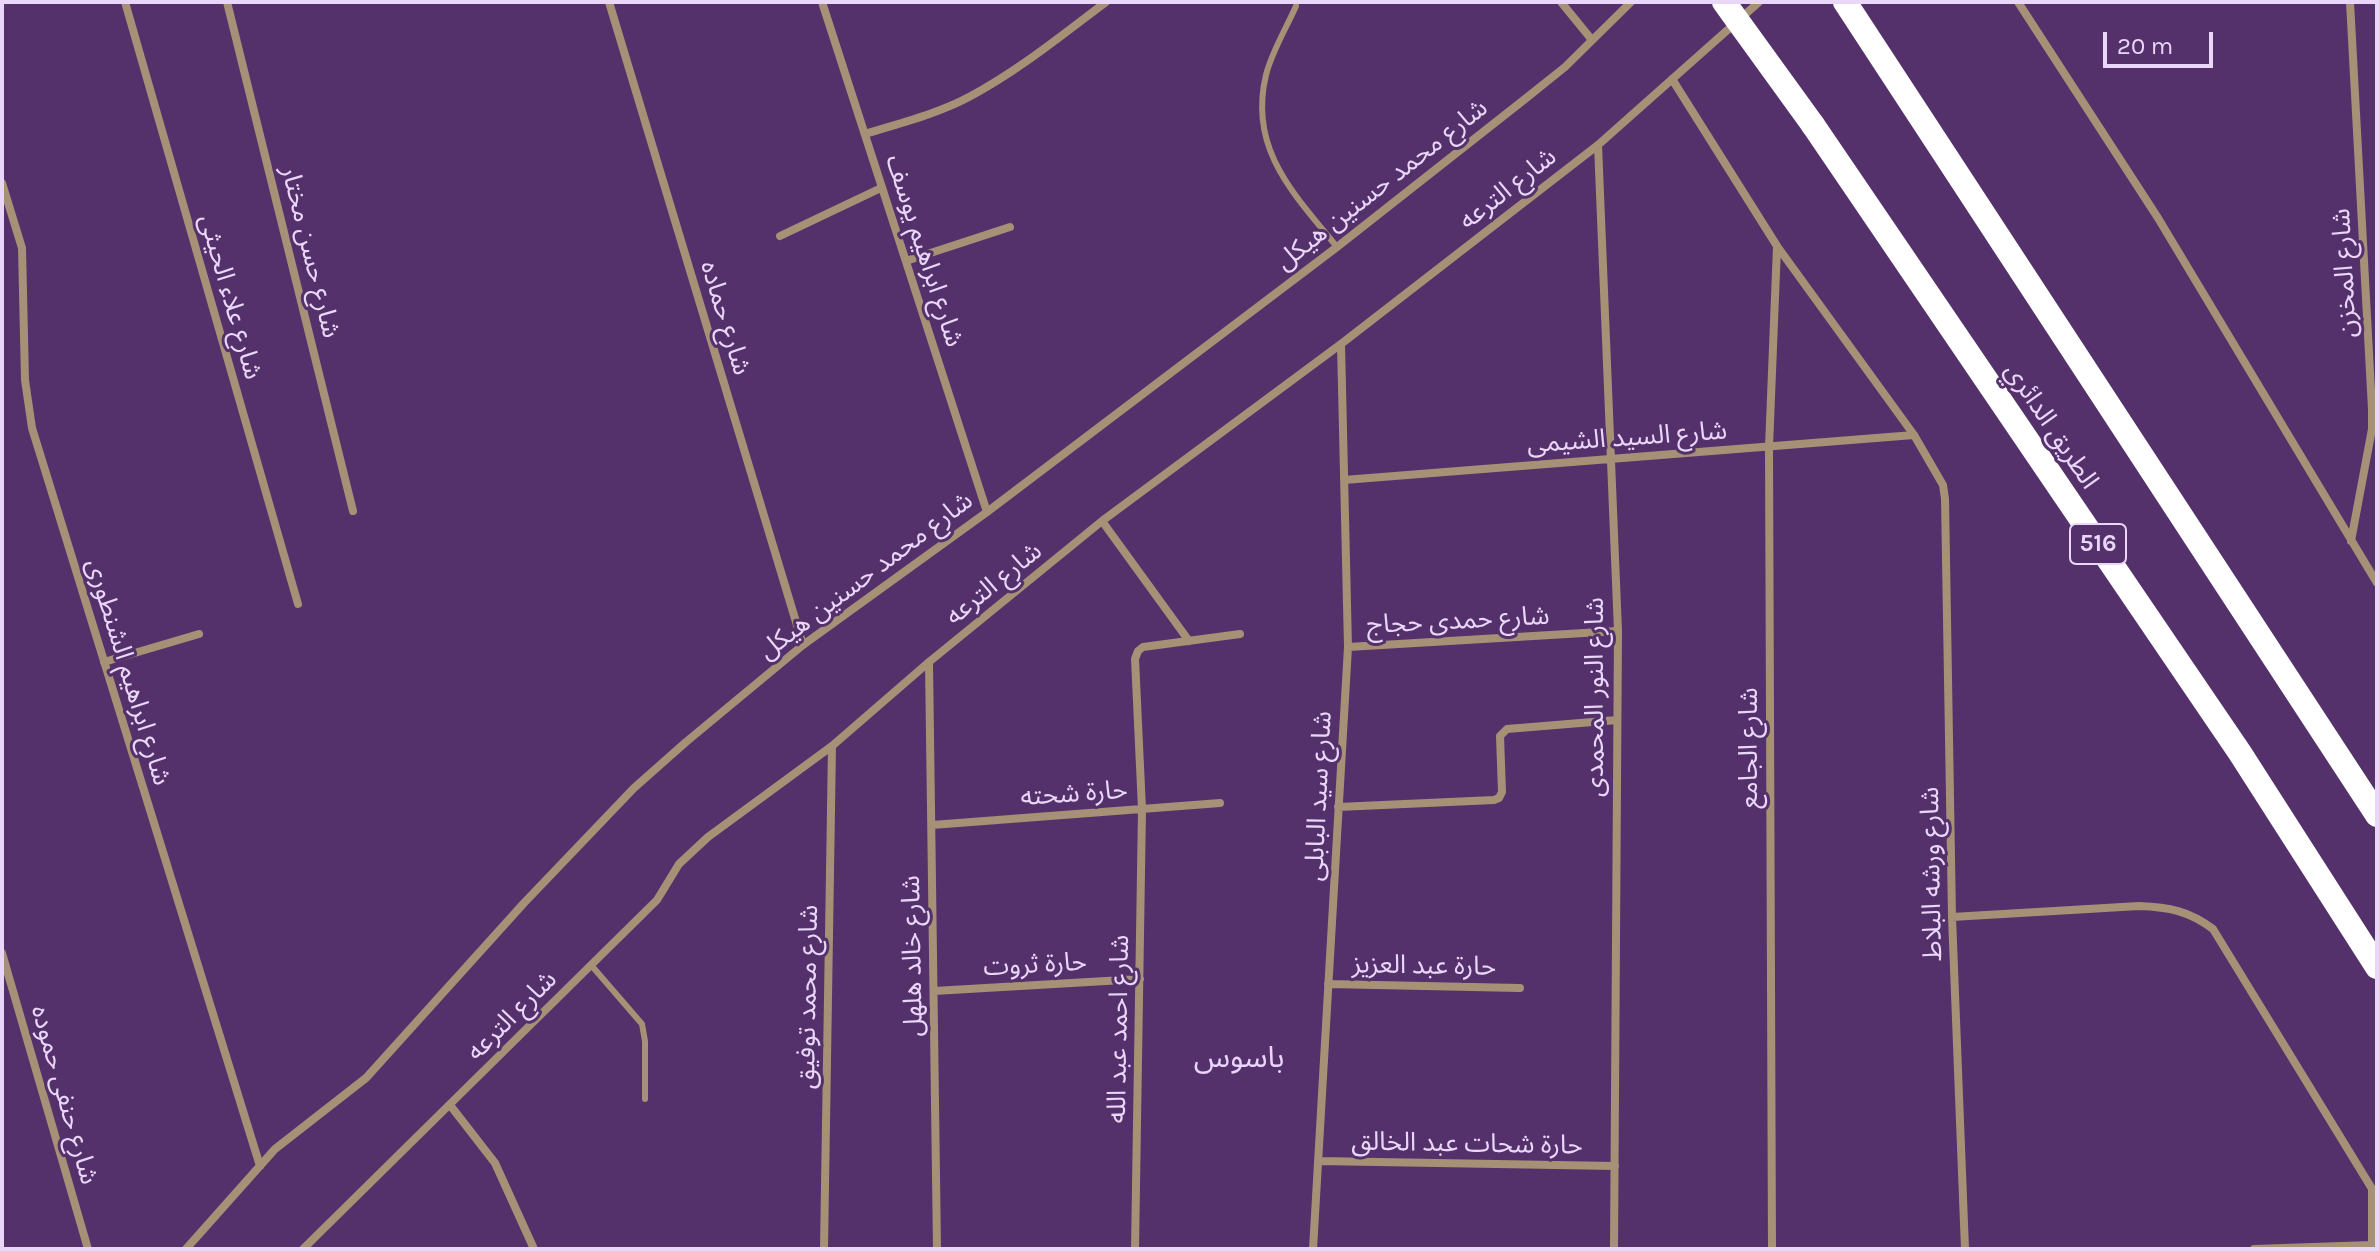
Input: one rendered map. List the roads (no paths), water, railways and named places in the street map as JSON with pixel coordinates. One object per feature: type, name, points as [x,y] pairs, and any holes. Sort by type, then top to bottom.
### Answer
[{"type":"highway","name":"الطريق الدائري","points":[[1724,2],[1813,125],[2240,753],[2377,967]]},
{"type":"highway","points":[[1845,2],[2377,815]]},
{"type":"street","name":"شارع علاء الحيثى","points":[[125,2],[298,604]]},
{"type":"street","name":"شارع حسن مختار","points":[[227,2],[353,511]]},
{"type":"street","name":"شارع حماده","points":[[609,2],[803,645]]},
{"type":"street","name":"شارع ابراهيم يوسف","points":[[823,2],[987,512]]},
{"type":"street","points":[[865,134],[937,112],[969,97],[1019,67],[1106,2]]},
{"type":"street","points":[[1561,2],[1592,40]]},
{"type":"street","name":"شارع محمد حسنين هيكل","points":[[186,1249],[275,1149],[366,1078],[524,903],[634,788],[803,645],[987,512],[1337,247],[1535,91],[1565,67],[1631,2]]},
{"type":"street","name":"شارع الترعه","points":[[303,1249],[657,900],[679,864],[708,837],[832,746],[929,662],[1102,521],[1341,344],[1598,145],[1759,2]]},
{"type":"street","points":[[2018,2],[2158,218],[2377,583]]},
{"type":"street","name":"شارع المخزن","points":[[2350,2],[2372,429],[2351,541]]},
{"type":"street","points":[[1672,79],[1777,246],[1914,435]]},
{"type":"street","name":"شارع النور المحمدى","points":[[1598,145],[1618,631],[1614,1249]]},
{"type":"street","name":"شارع ابراهيم الشنطورى","points":[[2,183],[22,248],[25,380],[32,428],[260,1166]]},
{"type":"street","points":[[780,236],[881,188]]},
{"type":"street","points":[[906,261],[1010,227]]},
{"type":"street","name":"شارع الجامع","points":[[1772,1249],[1769,447],[1777,246]]},
{"type":"street","name":"شارع سيد البابلى","points":[[1313,1249],[1348,647],[1341,344]]},
{"type":"street","points":[[2371,389],[2377,376]]},
{"type":"street","name":"شارع السيد الشيمى","points":[[1344,480],[1914,435]]},
{"type":"street","name":"شارع ورشه البلاط","points":[[1914,435],[1943,485],[1945,499],[1952,917],[1965,1249]]},
{"type":"street","points":[[1102,521],[1189,641]]},
{"type":"street","name":"شارع حمدى حجاج","points":[[1348,647],[1618,631]]},
{"type":"street","points":[[104,662],[199,634]]},
{"type":"street","name":"شارع احمد عبد الله","points":[[1135,1249],[1142,809],[1135,659],[1143,647],[1240,634]]},
{"type":"street","name":"شارع خالد هلهل","points":[[929,662],[937,1249]]},
{"type":"street","points":[[1338,807],[1494,800],[1502,792],[1500,736],[1507,729],[1617,720]]},
{"type":"street","name":"شارع محمد توفيق","points":[[824,1249],[832,746]]},
{"type":"street","name":"حارة شحته","points":[[932,825],[1220,803]]},
{"type":"street","points":[[1952,917],[2163,907],[2196,916],[2213,929],[2374,1192],[2372,1247],[2254,1249]]},
{"type":"street","name":"شارع حنفى حموده","points":[[2,953],[88,1249]]},
{"type":"street","name":"حارة ثروت","points":[[934,991],[1140,979]]},
{"type":"street","name":"حارة عبد العزيز","points":[[1328,984],[1520,988]]},
{"type":"street","points":[[450,1105],[495,1163],[534,1249]]},
{"type":"street","name":"حارة شحات عبد الخالق","points":[[1318,1161],[1615,1166]]},
{"type":"lane","points":[[1296,6],[1266,75],[1262,116],[1264,135],[1278,170],[1337,247]]},
{"type":"lane","points":[[591,965],[642,1024],[645,1099]]},
{"type":"district","name":"باسوس","points":[[1239,1058]]}]
